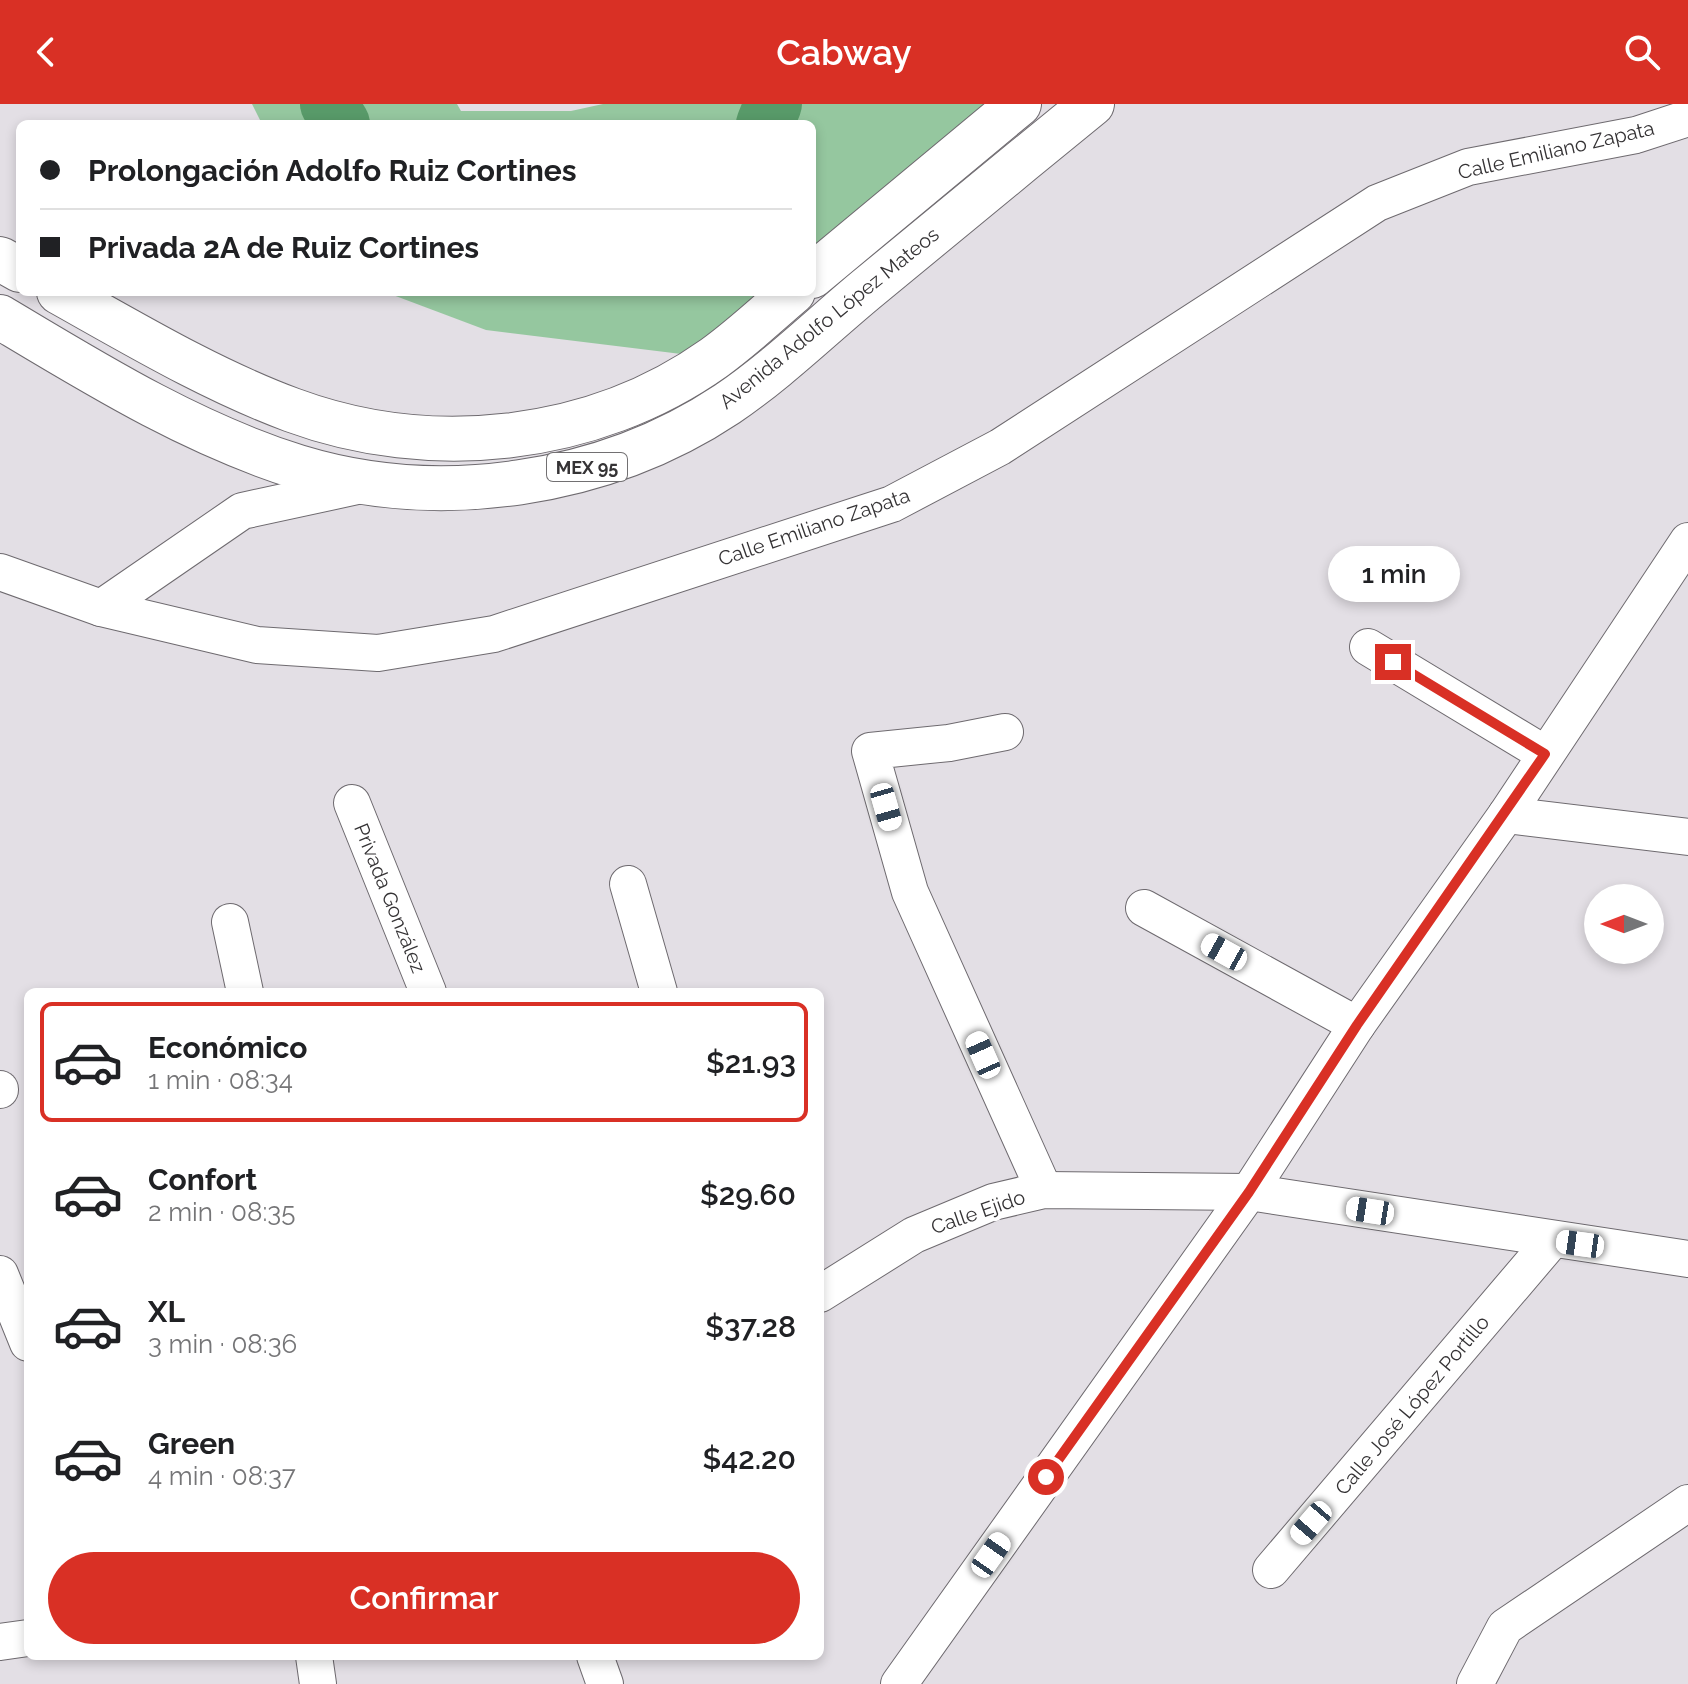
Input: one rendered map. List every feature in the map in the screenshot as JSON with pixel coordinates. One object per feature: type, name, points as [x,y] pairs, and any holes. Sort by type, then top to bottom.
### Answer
[{"type":"main road","points":[[816,273],[1019,104]]},
{"type":"main road","name":"Avenida Adolfo López Mateos","points":[[0,317],[112,384],[227,440],[299,467],[374,483],[464,487],[555,476],[646,447],[728,403],[1092,104]]},
{"type":"main road","name":"Avenida Adolfo López Mateos","points":[[66,296],[126,329],[291,409],[382,434],[476,439],[560,427],[640,399],[714,358],[788,296]]},
{"type":"street","name":"Calle Emiliano Zapata","points":[[0,572],[101,608],[257,645],[378,653],[494,634],[892,504],[1000,447],[1377,203],[1468,167],[1636,135],[1688,118]]},
{"type":"street","points":[[101,608],[242,511],[304,495],[374,483]]},
{"type":"street","points":[[899,1684],[1249,1192],[1357,1025],[1506,815],[1688,541]]},
{"type":"street","points":[[1368,647],[1545,754]]},
{"type":"street","points":[[1005,732],[949,743],[870,751],[910,892],[1044,1190]]},
{"type":"street","name":"Privada González","points":[[352,803],[426,988]]},
{"type":"street","points":[[1506,815],[1688,837]]},
{"type":"street","points":[[628,884],[658,988]]},
{"type":"street","points":[[1144,908],[1357,1025]]},
{"type":"street","points":[[230,922],[244,988]]},
{"type":"street","name":"Calle Ejido","points":[[824,1291],[914,1235],[993,1202],[1044,1190],[1249,1192],[1688,1259]]},
{"type":"street","name":"Calle José López Portillo","points":[[1271,1570],[1552,1240]]},
{"type":"street","points":[[0,1274],[24,1333]]},
{"type":"street","points":[[1475,1684],[1505,1627],[1688,1503]]},
{"type":"street","points":[[0,1642],[24,1639]]},
{"type":"street","points":[[315,1660],[318,1684]]},
{"type":"street","points":[[596,1660],[605,1684]]},
{"type":"green space","points":[[252,104],[457,104],[461,111],[571,111],[603,104],[1019,104],[816,273],[816,120],[260,120]]},
{"type":"green space","points":[[396,296],[788,296],[714,358],[486,330]]},
{"type":"waterway","points":[[329,104],[339,120]]},
{"type":"waterway","points":[[767,120],[773,104]]},
{"type":"route","points":[[1046,1477],[1249,1192],[1357,1025],[1506,815],[1545,754],[1393,662]]}]
